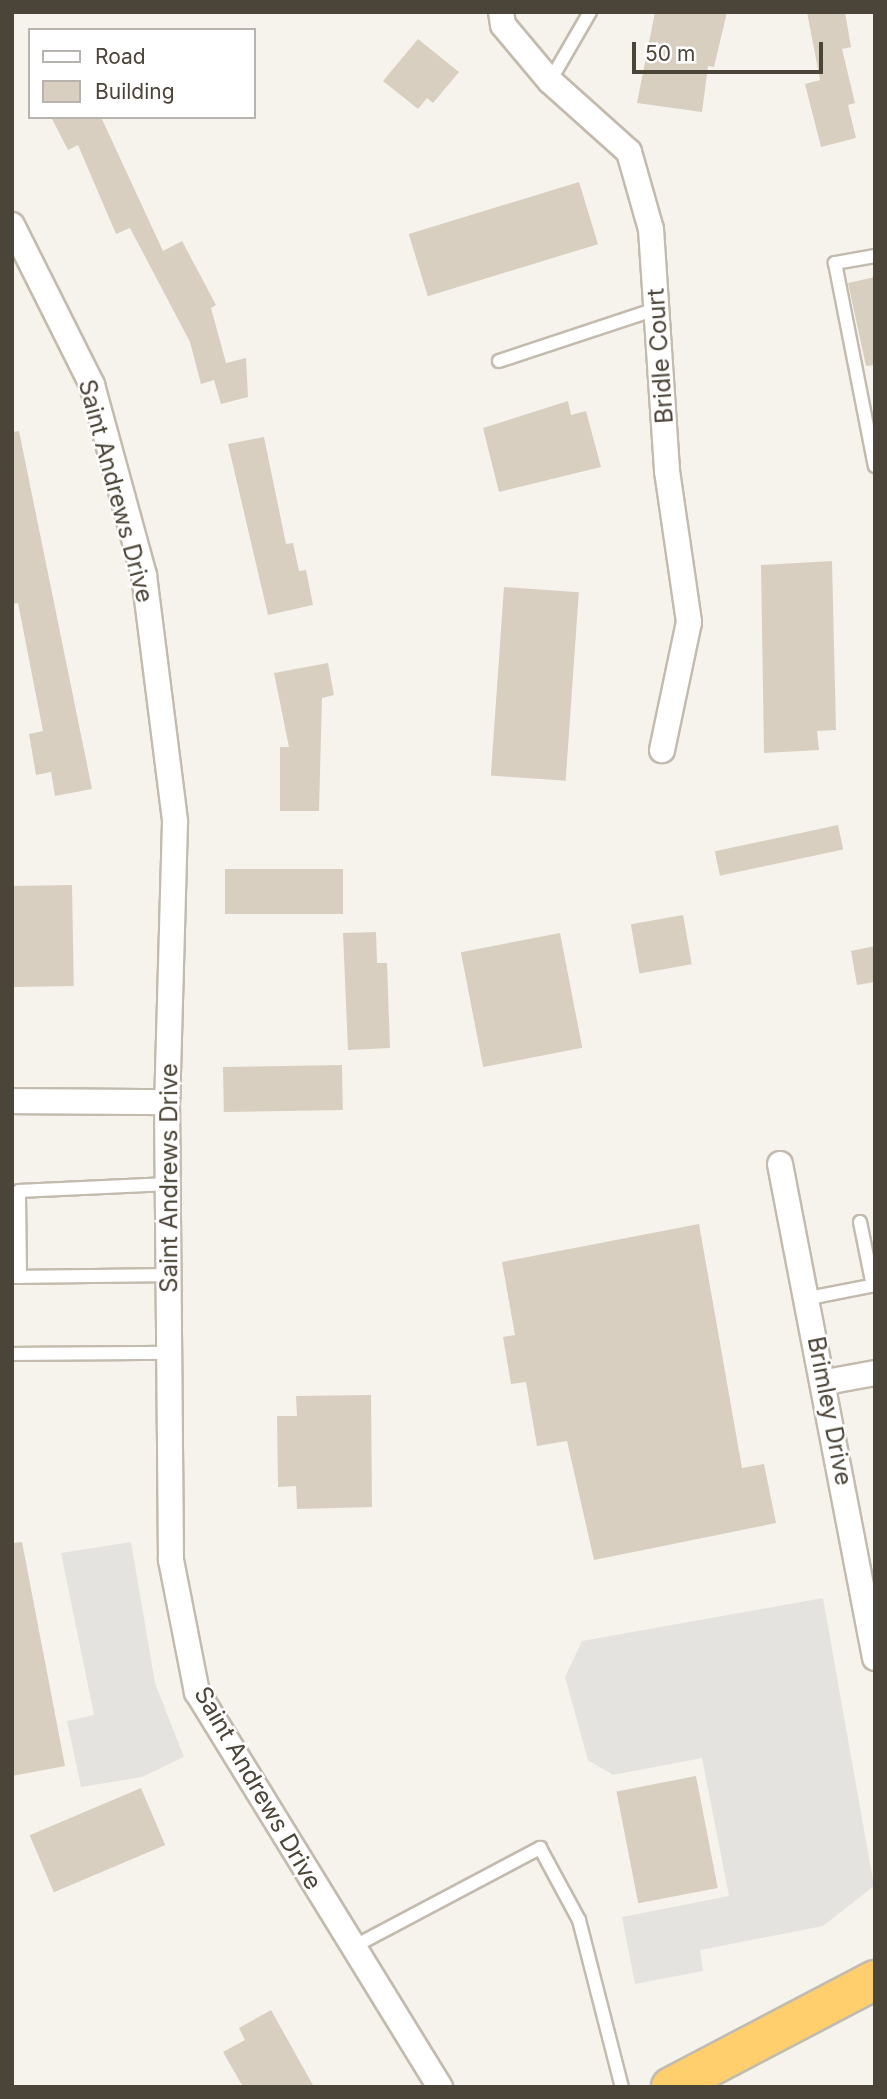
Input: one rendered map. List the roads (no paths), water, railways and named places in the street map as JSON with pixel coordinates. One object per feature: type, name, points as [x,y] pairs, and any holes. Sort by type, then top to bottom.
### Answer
[{"type":"highway","points":[[671,2087],[875,1980]]},
{"type":"street","name":"Bridle Court","points":[[501,12],[503,25],[550,81],[629,152],[651,229],[667,471],[689,622],[662,750]]},
{"type":"street","name":"Saint Andrews Drive","points":[[12,225],[92,385],[144,575],[176,822],[167,1102],[171,1560],[197,1692],[440,2087]]},
{"type":"street","points":[[12,1101],[167,1102]]},
{"type":"street","name":"Brimley Drive","points":[[780,1164],[826,1382],[875,1658]]},
{"type":"street","points":[[826,1382],[875,1373]]},
{"type":"lane","points":[[550,81],[590,12]]},
{"type":"lane","points":[[875,256],[835,263],[875,466]]},
{"type":"lane","points":[[499,361],[656,309]]},
{"type":"lane","points":[[168,1184],[19,1191],[16,1277],[169,1275]]},
{"type":"lane","points":[[808,1298],[874,1286],[860,1222]]},
{"type":"lane","points":[[12,1354],[169,1353]]},
{"type":"lane","points":[[354,1947],[540,1848],[579,1920],[622,2087]]}]
